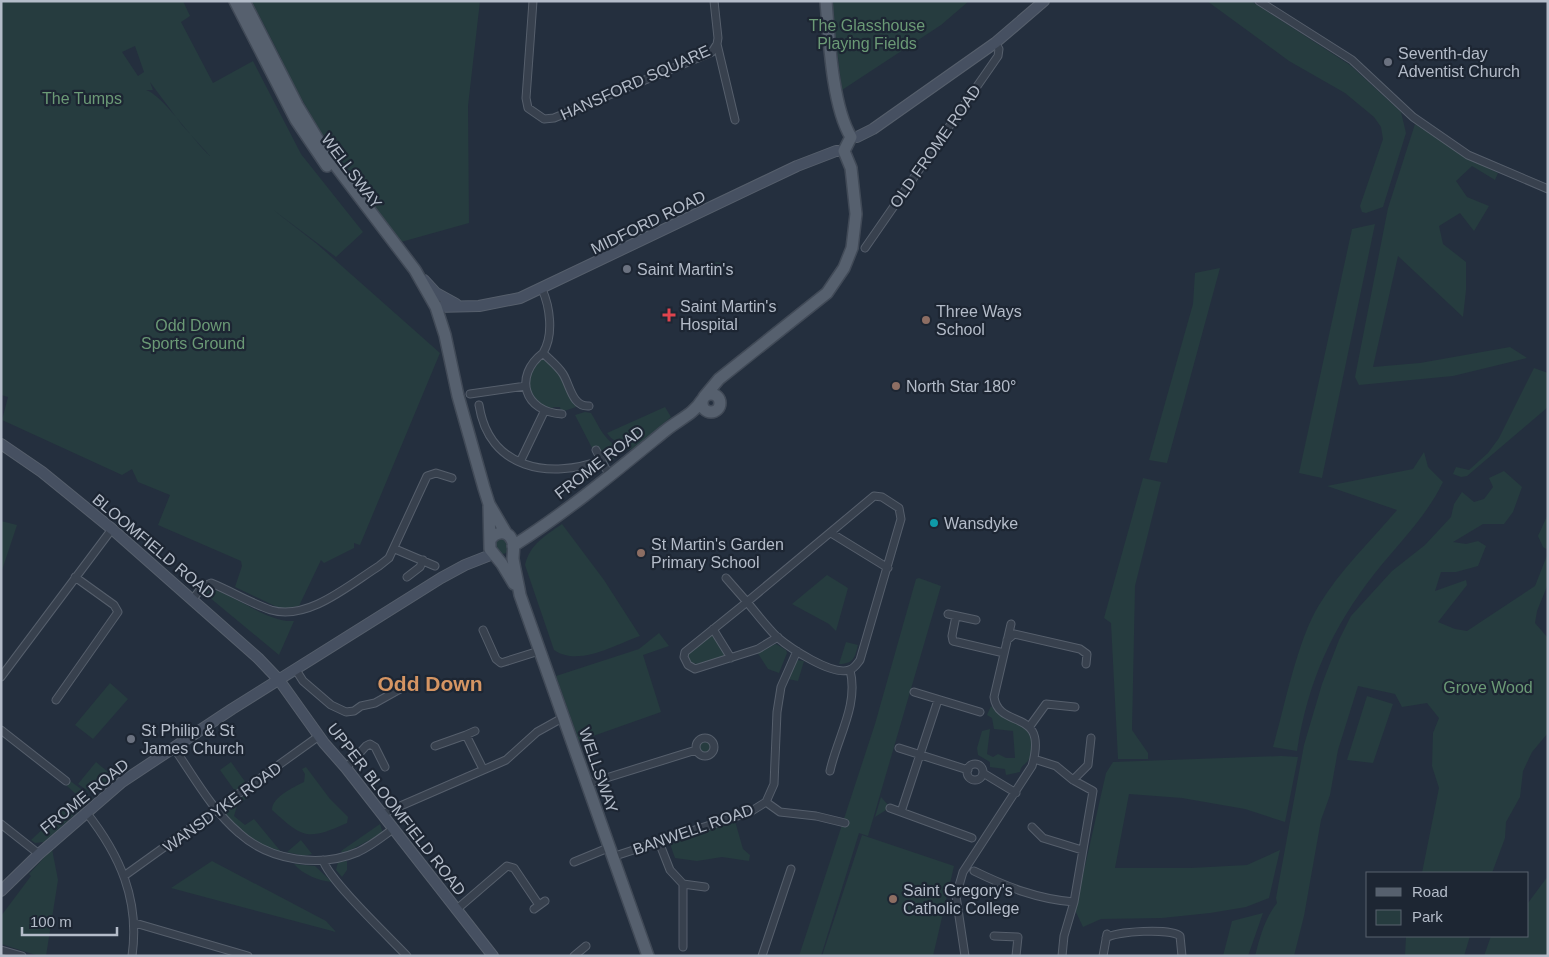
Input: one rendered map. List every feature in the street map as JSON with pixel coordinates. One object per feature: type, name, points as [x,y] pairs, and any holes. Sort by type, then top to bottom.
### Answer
[{"type":"main road","name":"WELLSWAY","points":[[235,1],[291,102],[329,157],[415,270],[433,309],[448,356],[489,504],[492,548],[520,595]]},
{"type":"main road","name":"WELLSWAY","points":[[244,1],[313,148],[433,309]]},
{"type":"main road","points":[[826,1],[843,122],[851,137],[844,151]]},
{"type":"main road","name":"FROME ROAD","points":[[513,548],[573,504],[674,423],[695,410],[719,379],[827,293],[844,268],[852,248],[856,214],[851,168],[844,151]]},
{"type":"main road","name":"FROME ROAD","points":[[674,423],[708,411],[717,410],[720,405],[725,382],[738,365]]},
{"type":"main road","points":[[708,411],[702,405],[703,398],[714,394],[720,399]]},
{"type":"main road","name":"WELLSWAY","points":[[489,504],[507,534],[513,540],[520,595],[648,956]]},
{"type":"main road","name":"FROME ROAD","points":[[507,534],[543,525]]},
{"type":"main road","points":[[507,534],[498,533],[492,548],[507,556],[513,548]]},
{"type":"street","name":"HANSFORD SQUARE","points":[[533,1],[526,98],[528,108],[544,119],[554,118],[708,53],[717,44],[714,1]]},
{"type":"street","points":[[851,137],[857,138],[873,129],[995,43],[1044,1]]},
{"type":"street","points":[[1259,1],[1352,60],[1413,117],[1468,155],[1548,189]]},
{"type":"street","name":"OLD FROME ROAD","points":[[864,248],[998,56],[999,49],[995,43]]},
{"type":"street","points":[[717,44],[735,120]]},
{"type":"street","name":"MIDFORD ROAD","points":[[433,309],[500,303],[542,289],[797,166],[836,151],[844,151]]},
{"type":"street","points":[[415,270],[436,294],[461,306]]},
{"type":"street","points":[[542,289],[549,307],[550,317],[546,347],[529,370],[526,386],[533,403],[544,412],[562,414]]},
{"type":"street","points":[[543,353],[562,373],[576,401],[583,406],[589,406]]},
{"type":"street","points":[[470,394],[526,386]]},
{"type":"street","points":[[479,405],[484,425],[490,436],[508,455],[520,462],[538,469],[558,471],[584,467],[602,460]]},
{"type":"street","points":[[520,462],[544,412]]},
{"type":"street","name":"BLOOMFIELD ROAD","points":[[1,444],[42,472],[112,529],[193,599],[279,680]]},
{"type":"street","points":[[596,450],[606,469]]},
{"type":"street","points":[[193,599],[202,587],[211,583],[270,609],[296,612],[316,605],[389,558],[395,549],[427,476],[436,473],[452,478]]},
{"type":"street","points":[[726,578],[747,602],[778,638],[816,662],[844,671],[850,670],[860,660],[888,568],[902,515],[899,508],[882,497],[870,498],[831,533],[747,602],[712,629],[686,652],[685,661],[695,669],[758,649],[778,638]]},
{"type":"street","points":[[1,677],[112,529]]},
{"type":"street","points":[[831,533],[888,568]]},
{"type":"street","name":"FROME ROAD","points":[[1,891],[39,854],[122,782],[279,680],[492,548]]},
{"type":"street","points":[[395,549],[435,566]]},
{"type":"street","points":[[407,577],[420,567],[423,560]]},
{"type":"street","points":[[56,700],[118,612],[114,605],[75,577]]},
{"type":"street","points":[[948,614],[976,620]]},
{"type":"street","points":[[956,616],[953,641],[1004,653]]},
{"type":"street","points":[[965,956],[956,896],[959,882],[970,859],[1016,793],[1034,759],[1036,740],[1030,726],[1001,712],[995,707],[994,697],[1011,624]]},
{"type":"street","points":[[712,629],[731,658]]},
{"type":"street","points":[[483,630],[496,659],[501,663],[539,651]]},
{"type":"street","points":[[1007,640],[1014,634],[1080,648],[1087,654],[1086,664]]},
{"type":"street","name":"BANWELL ROAD","points":[[574,862],[659,842],[750,812],[766,802],[774,784],[777,712],[781,687],[796,651]]},
{"type":"street","points":[[296,670],[303,681],[331,704],[346,712],[375,703],[400,689]]},
{"type":"street","points":[[830,772],[852,698],[853,683],[850,670]]},
{"type":"street","name":"UPPER BLOOMFIELD ROAD","points":[[279,680],[319,736],[493,956]]},
{"type":"street","points":[[914,692],[980,712]]},
{"type":"street","points":[[902,812],[938,700]]},
{"type":"street","points":[[1030,726],[1046,704],[1074,706]]},
{"type":"street","points":[[382,814],[506,760],[537,732],[564,717]]},
{"type":"street","points":[[1,730],[66,781]]},
{"type":"street","points":[[435,746],[475,731]]},
{"type":"street","points":[[466,735],[483,769]]},
{"type":"street","name":"WANSDYKE ROAD","points":[[124,876],[319,736]]},
{"type":"street","points":[[1073,780],[1088,765],[1091,738]]},
{"type":"street","points":[[346,768],[370,744],[375,748],[386,767]]},
{"type":"street","points":[[174,748],[217,810],[239,834],[269,851],[299,859],[323,860],[360,851],[393,829]]},
{"type":"street","points":[[899,748],[968,770]]},
{"type":"street","points":[[587,784],[696,750]]},
{"type":"street","points":[[1034,759],[1056,766],[1073,780],[1093,791],[1074,902],[1064,936],[1062,956]]},
{"type":"street","points":[[968,770],[970,766],[977,765],[982,769],[983,773],[1016,793]]},
{"type":"street","points":[[968,770],[970,777],[974,780],[981,778],[983,773]]},
{"type":"street","points":[[766,802],[780,812],[816,816],[845,822]]},
{"type":"street","points":[[890,808],[972,838]]},
{"type":"street","points":[[86,812],[107,838],[124,876],[135,923],[132,956]]},
{"type":"street","points":[[1,824],[39,854]]},
{"type":"street","points":[[1032,827],[1044,838],[1082,850]]},
{"type":"street","points":[[659,842],[670,870],[683,884],[705,887]]},
{"type":"street","points":[[323,860],[325,866],[338,882],[407,956]]},
{"type":"street","points":[[457,909],[507,866],[514,868],[539,905]]},
{"type":"street","points":[[762,956],[790,869]]},
{"type":"street","points":[[974,871],[1014,890],[1050,900],[1074,902]]},
{"type":"street","points":[[683,884],[683,948]]},
{"type":"street","points":[[135,923],[248,956]]},
{"type":"street","points":[[1103,956],[1107,935],[1115,933],[1172,931],[1180,936],[1182,956]]},
{"type":"street","points":[[994,936],[1018,937],[1016,956]]},
{"type":"street","points":[[574,956],[586,946]]},
{"type":"street","points":[[1,950],[22,956]]},
{"type":"green space","name":"Odd Down Sports Ground","points":[[1,1],[183,1],[190,16],[181,22],[213,83],[253,61],[301,154],[363,232],[336,257],[272,209],[317,244],[440,353],[360,545],[354,543],[354,548],[324,563],[321,560],[299,606],[281,609],[235,587],[242,566],[241,561],[158,525],[170,495],[138,482],[132,469],[122,475],[2,420],[8,397],[1,395]],"holes":[[[135,46],[144,72],[138,76],[122,52]],[[150,82],[176,117],[153,93],[146,90],[153,90]]]},
{"type":"green space","points":[[249,1],[480,1],[468,106],[469,223],[401,242],[320,131],[300,96],[296,94],[281,63],[282,60],[259,15],[256,15]]},
{"type":"green space","name":"The Glasshouse Playing Fields","points":[[831,1],[969,1],[941,25],[842,90]]},
{"type":"green space","points":[[1207,1],[1251,1],[1350,65],[1401,112],[1406,133],[1383,207],[1366,213],[1362,212],[1360,206],[1383,139],[1381,127],[1374,117],[1345,93],[1289,61]]},
{"type":"green space","points":[[1415,124],[1469,159],[1498,173],[1495,180],[1472,166],[1456,181],[1467,197],[1489,206],[1474,231],[1460,213],[1439,226],[1443,244],[1466,262],[1466,290],[1463,317],[1398,256],[1373,367],[1420,363],[1510,347],[1527,358],[1453,376],[1359,385],[1355,377],[1388,208]]},
{"type":"green space","points":[[1375,224],[1322,478],[1299,473],[1352,229]]},
{"type":"green space","points":[[717,262],[723,268],[717,274],[711,268]]},
{"type":"green space","points":[[1220,268],[1167,463],[1149,460],[1193,304],[1195,273]]},
{"type":"green space","points":[[542,358],[559,372],[576,407],[561,412],[560,407],[553,407],[552,411],[535,399],[531,393],[528,380],[533,366]]},
{"type":"green space","points":[[1534,368],[1548,373],[1548,407],[1467,476],[1461,477],[1453,474],[1456,467],[1469,470],[1488,453],[1499,438]]},
{"type":"green space","points":[[665,407],[671,417],[636,447],[629,450],[611,438],[607,433]]},
{"type":"green space","points":[[585,412],[591,413],[605,435],[617,447],[614,459],[607,462],[599,447],[593,450],[575,415]]},
{"type":"green space","points":[[1424,452],[1428,467],[1443,482],[1429,507],[1375,573],[1346,614],[1334,635],[1315,678],[1297,751],[1273,747],[1292,674],[1311,620],[1336,580],[1397,510],[1327,486],[1413,469]]},
{"type":"green space","name":"Grove Wood","points":[[1504,471],[1522,487],[1513,512],[1504,524],[1483,524],[1453,542],[1466,544],[1478,541],[1486,546],[1478,566],[1456,572],[1441,572],[1435,591],[1466,580],[1467,585],[1438,622],[1455,629],[1467,631],[1535,586],[1548,553],[1548,584],[1537,611],[1535,623],[1548,638],[1548,733],[1532,752],[1523,771],[1520,797],[1506,822],[1505,838],[1492,872],[1422,872],[1439,788],[1432,766],[1433,733],[1439,718],[1427,703],[1402,707],[1395,694],[1358,686],[1338,750],[1330,795],[1321,820],[1304,916],[1294,956],[1255,956],[1266,921],[1277,903],[1276,898],[1304,745],[1322,684],[1339,640],[1351,616],[1392,571],[1425,545],[1451,517],[1454,504],[1462,492],[1474,502],[1484,499],[1493,487],[1489,478]]},
{"type":"green space","points":[[1143,478],[1161,482],[1135,586],[1132,730],[1148,753],[1148,759],[1118,759],[1111,623],[1104,618]]},
{"type":"green space","points":[[1548,514],[1548,550],[1543,547],[1538,536]]},
{"type":"green space","points":[[1,521],[17,525],[1,573]]},
{"type":"green space","points":[[562,524],[604,580],[640,636],[597,653],[585,655],[564,655],[554,650],[525,565],[534,546]]},
{"type":"green space","points":[[502,538],[508,540],[510,546],[508,552],[502,554],[496,552],[494,546],[496,540]]},
{"type":"green space","points":[[827,575],[848,588],[836,631],[829,624],[792,604]]},
{"type":"green space","points":[[919,578],[941,586],[868,836],[859,833],[821,956],[799,956],[875,724],[916,579]]},
{"type":"green space","points":[[211,589],[274,618],[294,621],[279,655],[203,592]]},
{"type":"green space","points":[[659,633],[669,646],[643,655],[661,712],[579,741],[556,676],[639,649]]},
{"type":"green space","points":[[712,633],[727,656],[698,664],[692,663],[689,659],[689,652]]},
{"type":"green space","points":[[846,642],[858,645],[856,653],[853,659],[847,663],[839,664]]},
{"type":"green space","points":[[776,644],[786,650],[787,653],[779,673],[768,669],[757,652]]},
{"type":"green space","points":[[797,660],[804,661],[798,681],[788,679]]},
{"type":"green space","points":[[110,683],[128,699],[93,739],[75,725]]},
{"type":"green space","points":[[1367,696],[1393,704],[1373,763],[1347,760]]},
{"type":"green space","points":[[991,706],[1004,716],[1027,727],[1029,731],[1032,740],[1032,754],[1020,772],[1006,775],[1005,769],[990,767],[990,762],[978,755],[977,748],[982,731],[990,729],[987,754],[993,757],[998,754],[1006,758],[1015,758],[1013,731],[994,729],[992,718],[987,715]]},
{"type":"green space","points":[[703,741],[707,741],[711,747],[707,753],[703,753],[699,749],[699,745]]},
{"type":"green space","points":[[1298,757],[1285,822],[1245,809],[1182,798],[1129,794],[1115,868],[1191,868],[1247,865],[1280,850],[1269,898],[1246,907],[1210,913],[1162,918],[1101,919],[1083,927],[1075,910],[1106,773],[1113,762]]},
{"type":"green space","points":[[96,762],[114,777],[94,795],[78,784]]},
{"type":"green space","points":[[231,762],[246,783],[235,791],[220,770]]},
{"type":"green space","points":[[306,767],[330,799],[348,817],[347,823],[323,832],[306,834],[291,826],[272,810],[279,797],[304,782],[305,774],[302,769]]},
{"type":"green space","points":[[69,780],[93,798],[44,842],[35,843],[31,840],[78,796],[66,785]]},
{"type":"green space","points":[[243,795],[246,799],[237,806],[234,816],[245,825],[254,819],[282,853],[250,838],[225,816],[229,804]]},
{"type":"green space","points":[[881,797],[888,805],[886,810],[875,817]]},
{"type":"green space","points":[[735,821],[743,849],[750,855],[749,861],[722,857],[697,861],[675,858],[670,844]]},
{"type":"green space","points":[[380,824],[383,833],[343,854],[341,851]]},
{"type":"green space","name":"Saint Gregory's Catholic College","points":[[862,835],[954,866],[933,956],[822,956]]},
{"type":"green space","points":[[301,840],[312,854],[304,856],[287,852]]},
{"type":"green space","points":[[52,849],[58,880],[46,956],[39,956],[1,944],[1,916],[31,876],[29,874]]},
{"type":"green space","points":[[212,861],[326,921],[336,932],[171,888]]},
{"type":"green space","points":[[347,861],[347,870],[342,877],[336,870],[338,862]]},
{"type":"green space","points":[[294,864],[315,866],[332,882],[311,876],[301,871]]},
{"type":"green space","points":[[1548,876],[1548,956],[1484,956],[1491,937],[1529,937],[1529,902]]},
{"type":"green space","points":[[1263,913],[1248,956],[1223,956],[1232,921]]},
{"type":"green space","points":[[1406,937],[1470,937],[1464,956],[1405,956]]},
{"type":"place","name":"Seventh-day Adventist Church","points":[[1388,62]]},
{"type":"place","name":"Saint Martin's","points":[[627,269]]},
{"type":"place","name":"Saint Martin's Hospital","points":[[669,315]]},
{"type":"place","name":"Three Ways School","points":[[926,320]]},
{"type":"place","name":"North Star 180°","points":[[896,386]]},
{"type":"place","name":"Wansdyke","points":[[934,523]]},
{"type":"place","name":"St Martin's Garden Primary School","points":[[641,553]]},
{"type":"place","name":"St Philip & St James Church","points":[[131,739]]},
{"type":"place","name":"Saint Gregory's Catholic College","points":[[893,899]]},
{"type":"district","name":"Odd Down","points":[[430,684]]},
{"type":"park label","name":"The Tumps","points":[[82,98]]}]
